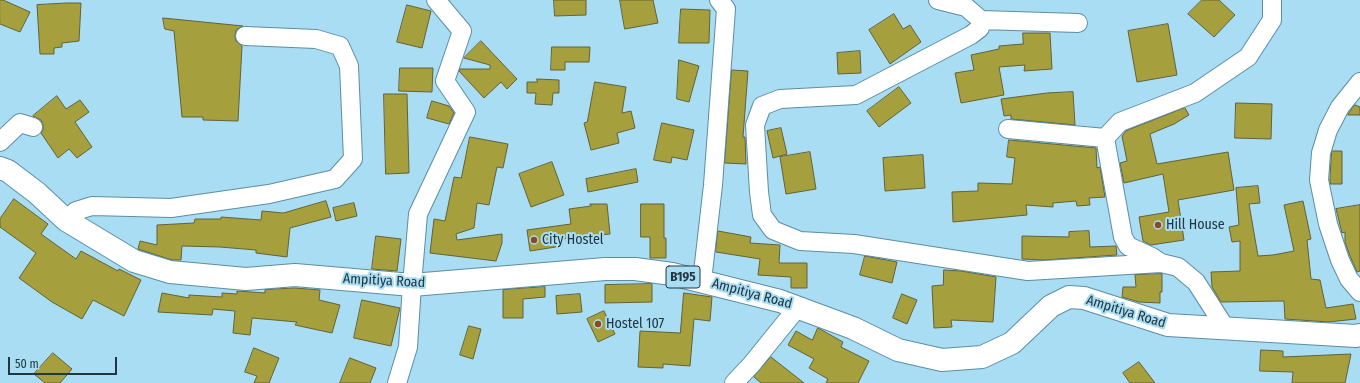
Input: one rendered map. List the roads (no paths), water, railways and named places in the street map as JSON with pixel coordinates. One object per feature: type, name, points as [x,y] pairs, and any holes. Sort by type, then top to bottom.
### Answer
[{"type":"main road","name":"Ampitiya Road","points":[[0,168],[8,171],[37,193],[66,220],[134,261],[170,272],[246,279],[296,275],[412,285],[605,269],[635,270],[672,274],[780,301],[853,328],[898,350],[942,360],[982,357],[1006,346],[1012,343],[1051,306],[1069,297],[1084,298],[1168,325],[1360,335]]},
{"type":"street","points":[[397,383],[408,347],[418,214],[466,112],[445,81],[462,31],[436,0]]},
{"type":"street","points":[[702,281],[713,185],[726,9],[719,0]]},
{"type":"street","points":[[938,0],[966,7],[982,20],[1078,22]]},
{"type":"street","points":[[1105,138],[1120,122],[1195,93],[1248,57],[1272,20],[1272,0]]},
{"type":"street","points":[[982,20],[980,28],[971,35],[856,95],[780,99],[762,106],[755,124],[759,192],[762,215],[773,230],[800,241],[854,244],[1028,271],[1161,263],[1178,267],[1196,282],[1226,329]]},
{"type":"street","points":[[66,220],[76,211],[92,206],[171,208],[269,194],[335,179],[353,159],[349,66],[340,46],[316,39],[245,36]]},
{"type":"street","points":[[1360,82],[1340,106],[1328,130],[1321,153],[1319,180],[1328,224],[1340,260],[1349,278],[1360,292]]},
{"type":"street","points":[[0,142],[20,123],[33,127]]},
{"type":"street","points":[[1008,129],[1105,138]]},
{"type":"street","points":[[1105,138],[1123,237],[1128,246],[1152,257],[1161,263]]},
{"type":"street","points":[[734,383],[751,365],[798,307]]},
{"type":"place","name":"Hill House","points":[[1158,225]]},
{"type":"place","name":"City Hostel","points":[[534,240]]},
{"type":"place","name":"Hostel 107","points":[[598,324]]}]
